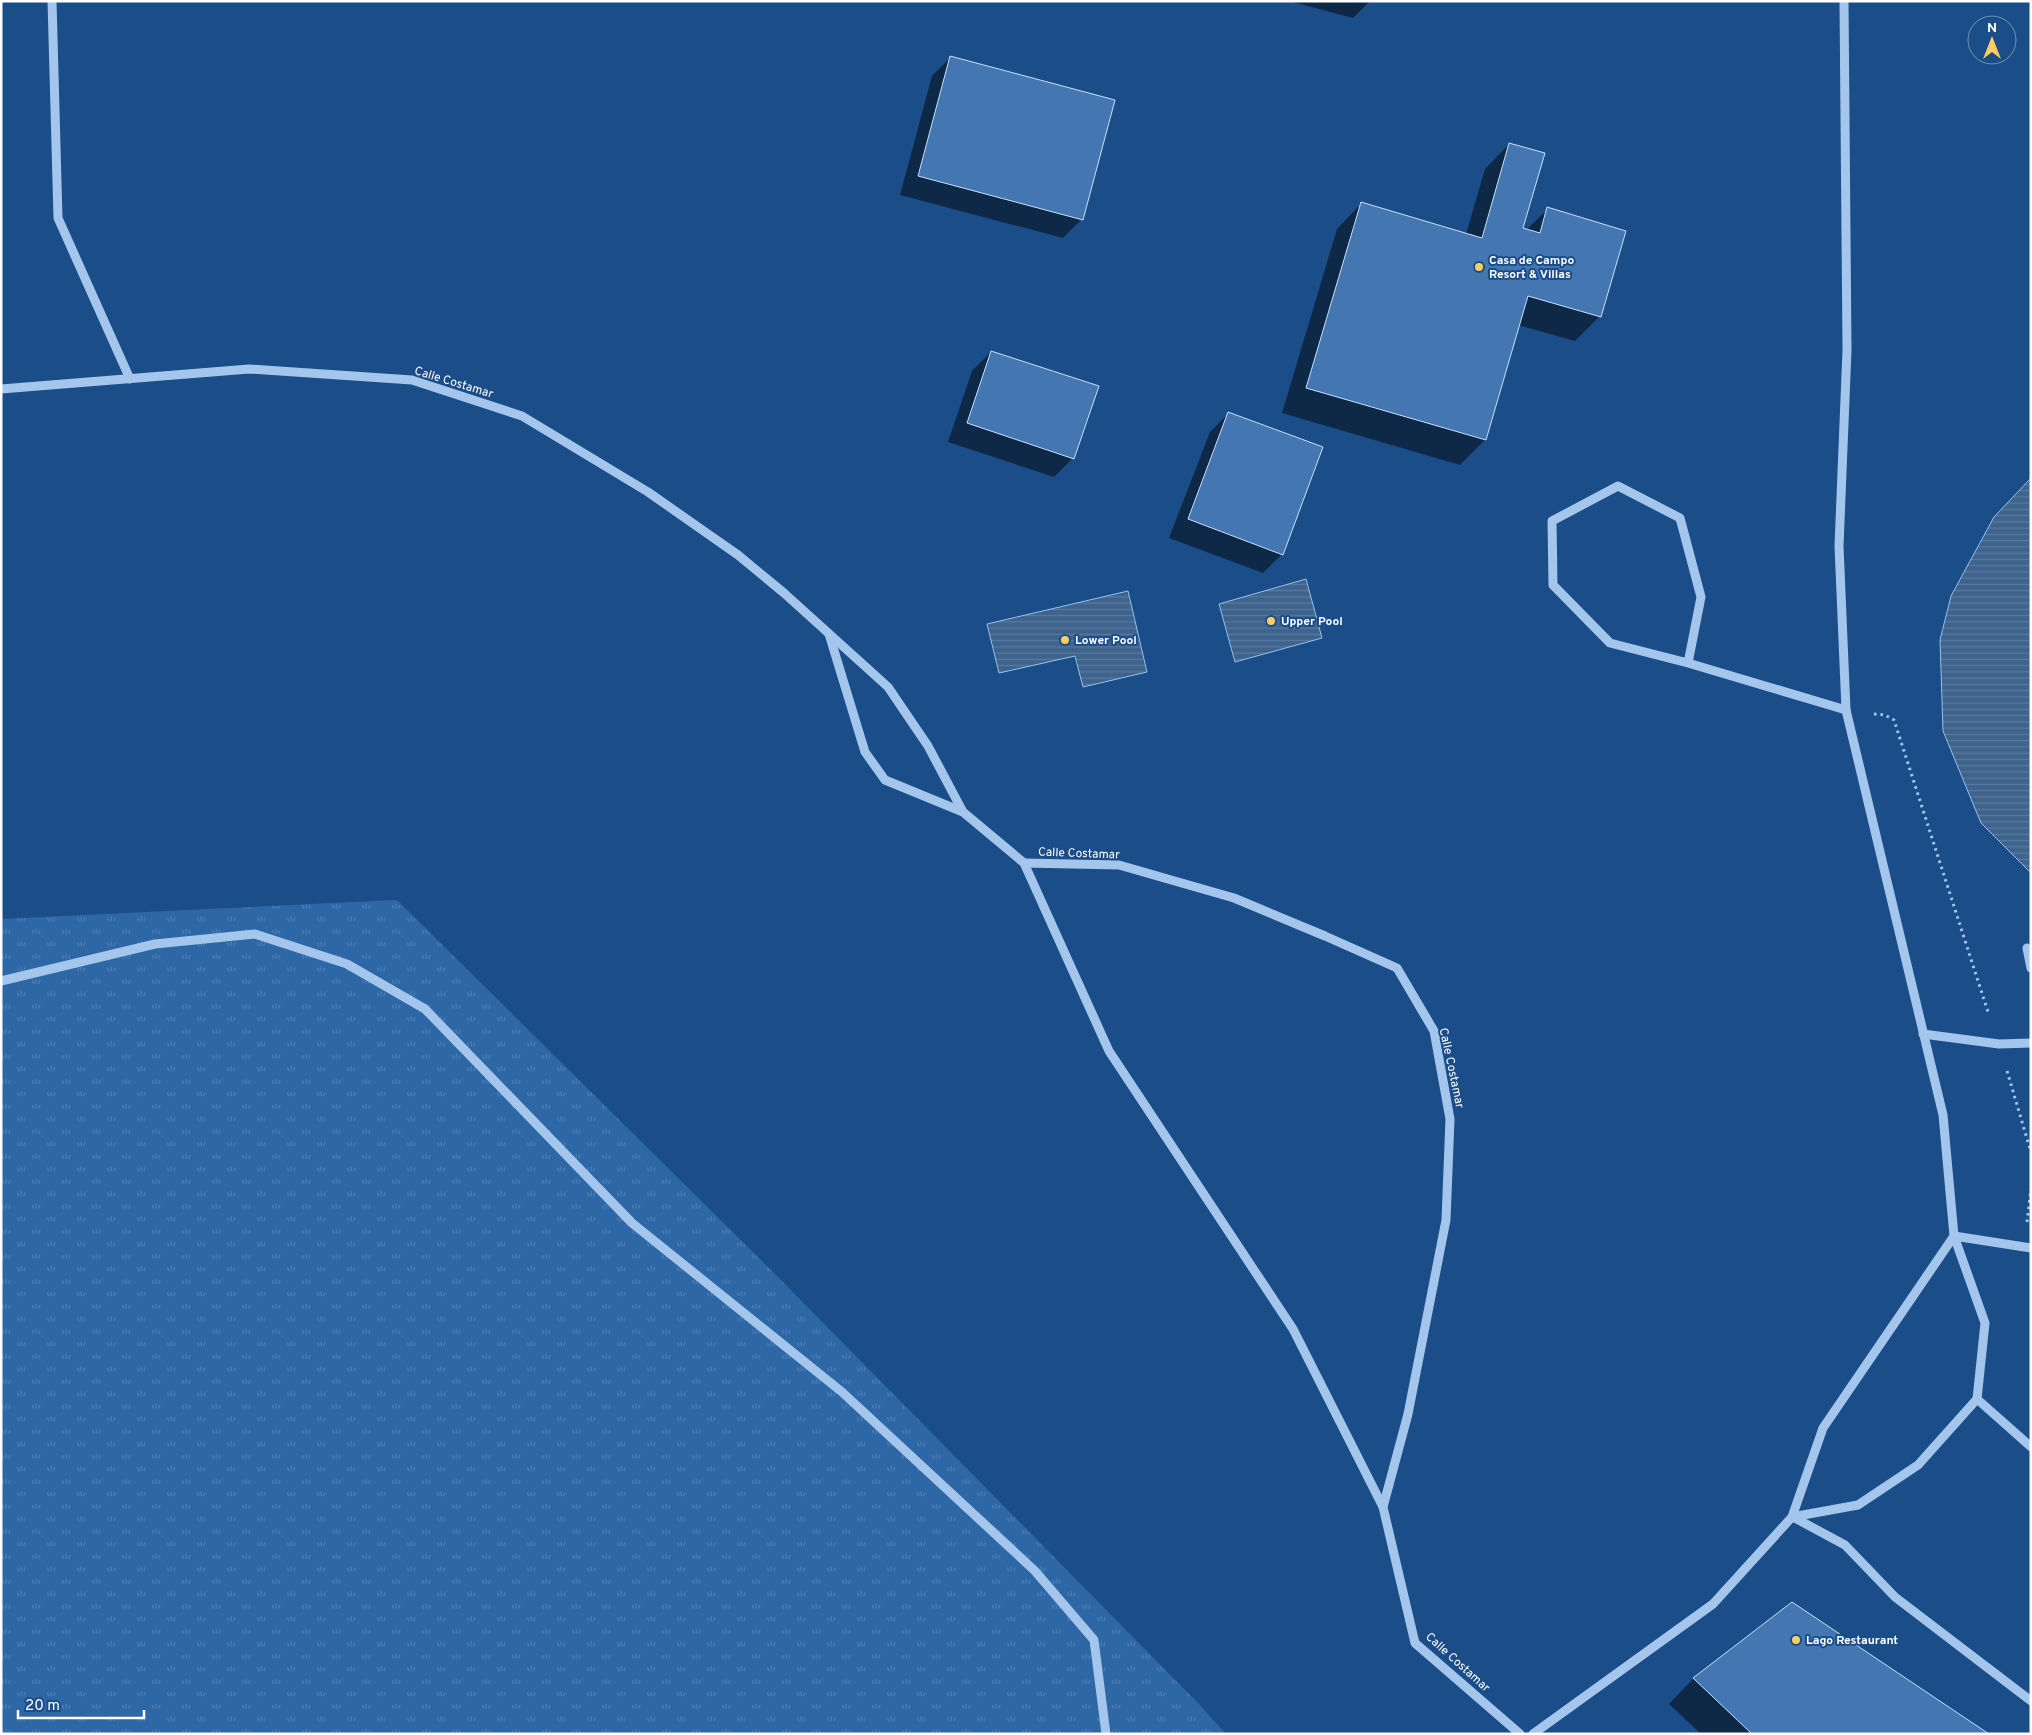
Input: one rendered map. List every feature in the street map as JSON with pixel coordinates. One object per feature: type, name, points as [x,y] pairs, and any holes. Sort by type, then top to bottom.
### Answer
[{"type":"street","points":[[52,1],[58,218],[130,379]]},
{"type":"street","points":[[1792,1517],[1858,1505],[1918,1465],[1977,1399],[1985,1323],[1954,1236],[1943,1115],[1846,710],[1839,546],[1847,350],[1844,1]]},
{"type":"street","name":"Calle Costamar","points":[[1,389],[249,370],[412,380],[522,416],[648,492],[738,555],[888,687],[928,746],[962,812]]},
{"type":"street","points":[[1688,664],[1701,598],[1680,518],[1618,486],[1552,521],[1553,585],[1610,643],[1846,710]]},
{"type":"street","name":"Calle Costamar","points":[[829,634],[865,752],[885,780],[962,812],[1024,863],[1109,1051],[1293,1329],[1383,1507],[1415,1643],[1520,1734]]},
{"type":"street","name":"Calle Costamar","points":[[1024,863],[1119,865],[1234,898],[1396,968],[1434,1031],[1450,1119],[1446,1220],[1408,1414],[1383,1507]]},
{"type":"street","points":[[1,981],[155,944],[255,934],[347,964],[425,1009],[632,1223],[842,1392],[1035,1571],[1094,1640],[1106,1734]]},
{"type":"street","points":[[2027,948],[2031,968]]},
{"type":"street","points":[[1923,1034],[1999,1044],[2031,1043]]},
{"type":"street","points":[[1954,1236],[2031,1248]]},
{"type":"street","points":[[1533,1734],[1713,1604],[1792,1517],[1822,1428],[1954,1236]]},
{"type":"street","points":[[1977,1399],[2031,1447]]},
{"type":"street","points":[[1792,1517],[1845,1545],[1895,1597],[2031,1702]]},
{"type":"path","points":[[1846,710],[1886,715],[1894,720],[1999,1044],[2031,1152]]},
{"type":"green space","points":[[397,900],[770,1269],[1197,1702],[1226,1734],[1,1734],[1,919]]},
{"type":"shaded area","points":[[2031,478],[2031,873],[1981,823],[1943,731],[1940,640],[1951,596],[1994,517]]},
{"type":"shaded area","name":"Upper Pool","points":[[1306,579],[1322,638],[1235,662],[1219,604]]},
{"type":"shaded area","name":"Lower Pool","points":[[1128,591],[1147,672],[1083,687],[1075,656],[999,673],[987,624]]},
{"type":"building","points":[[950,56],[1115,100],[1083,220],[918,176]]},
{"type":"building","name":"Casa de Campo Resort & Villas","points":[[1509,143],[1545,153],[1523,228],[1540,233],[1547,207],[1626,231],[1601,317],[1528,296],[1486,440],[1306,388],[1361,202],[1482,238]]},
{"type":"building","points":[[991,351],[1099,386],[1074,459],[967,423]]},
{"type":"building","points":[[1228,412],[1323,447],[1283,555],[1188,519]]},
{"type":"building","name":"Lago Restaurant","points":[[1792,1602],[1989,1734],[1752,1734],[1693,1678]]},
{"type":"place","name":"Casa de Campo Resort & Villas","points":[[1479,267]]},
{"type":"place","name":"Upper Pool","points":[[1271,621]]},
{"type":"place","name":"Lower Pool","points":[[1065,640]]},
{"type":"place","name":"Lago Restaurant","points":[[1796,1640]]}]
